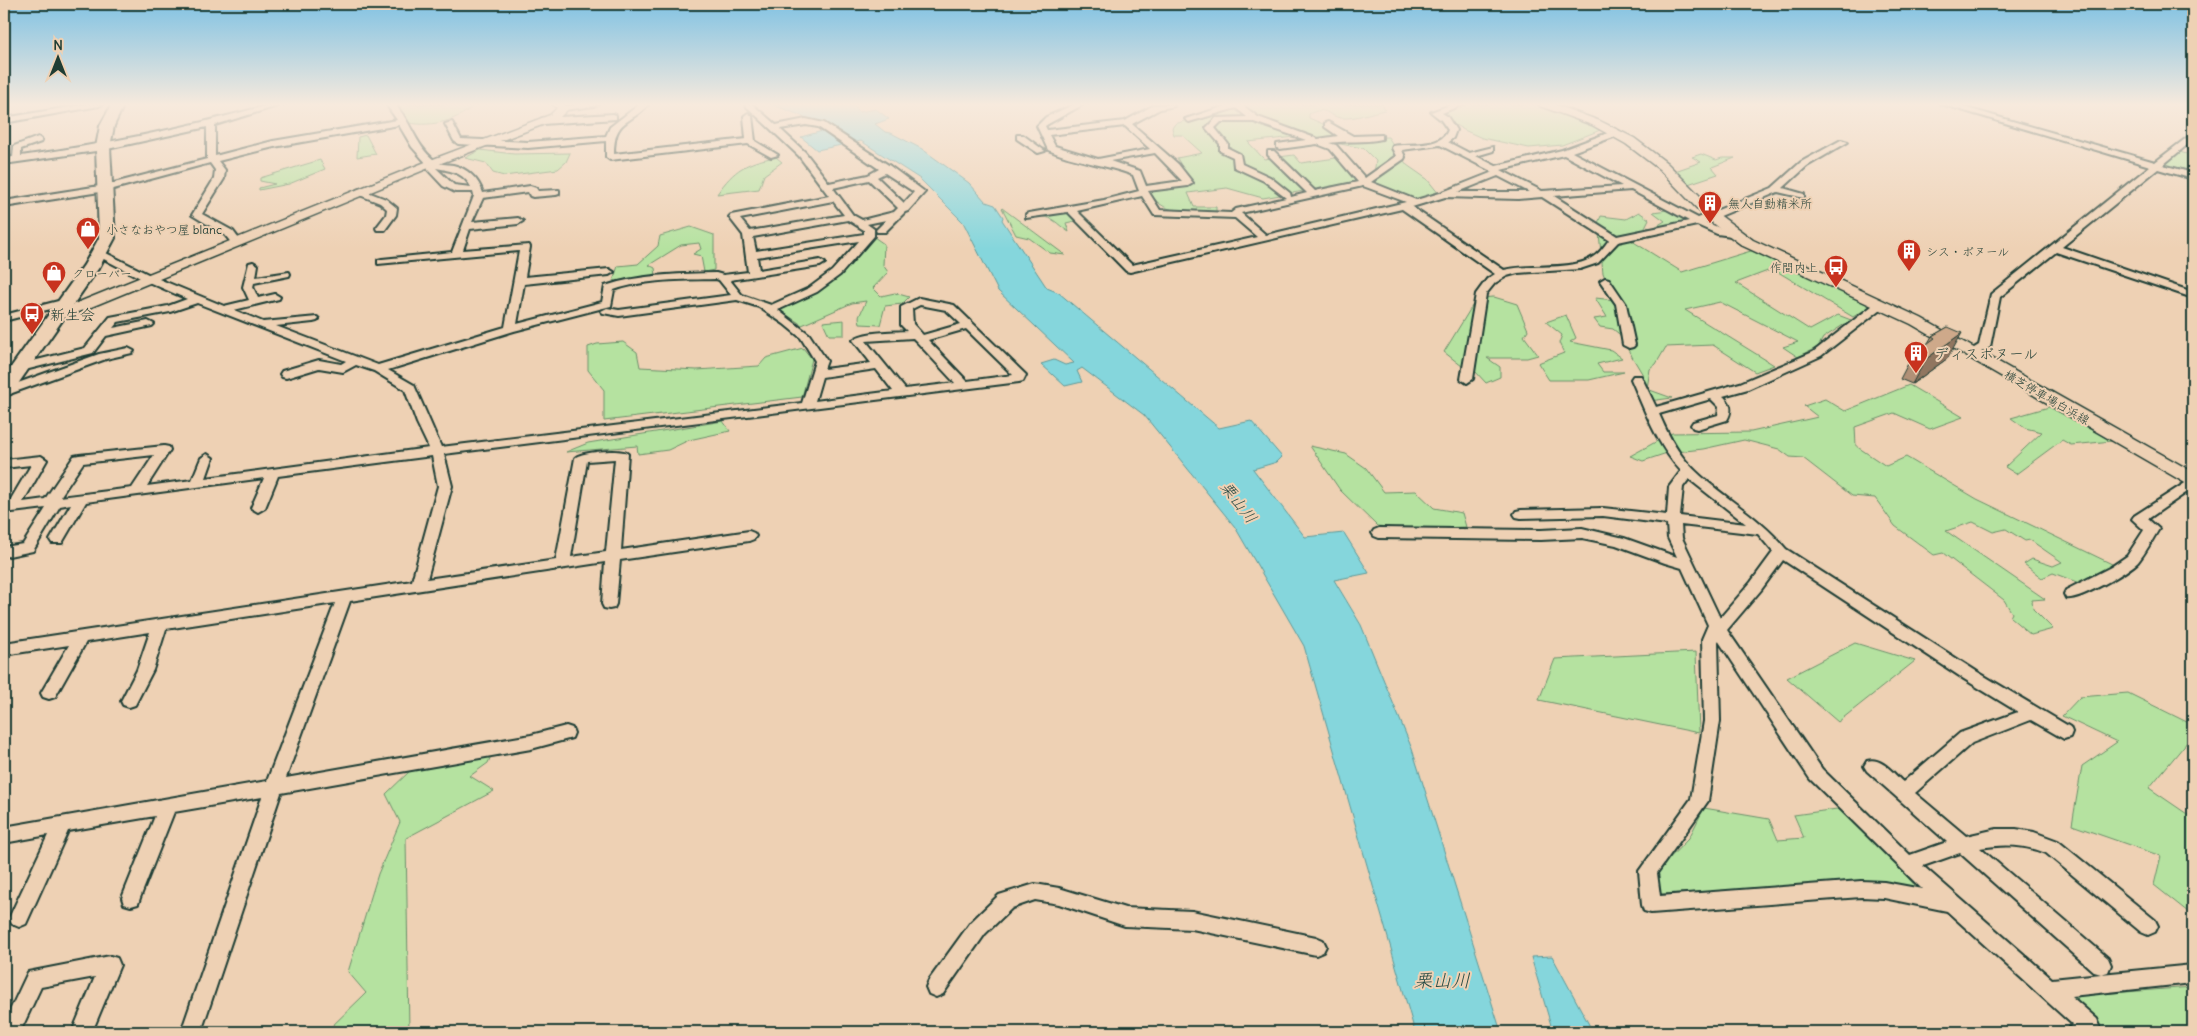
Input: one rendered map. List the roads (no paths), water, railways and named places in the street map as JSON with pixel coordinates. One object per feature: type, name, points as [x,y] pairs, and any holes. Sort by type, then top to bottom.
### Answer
[{"type":"main road","points":[[4,391],[100,253],[107,238],[103,152]]},
{"type":"main road","name":"横芝停車場白浜線","points":[[1645,152],[1662,166],[1706,220],[1776,258],[1916,321],[2193,481]]},
{"type":"street","points":[[16,158],[17,152]]},
{"type":"street","points":[[4,160],[57,152]]},
{"type":"street","points":[[211,152],[211,158],[220,170],[219,179],[197,215],[229,233],[237,243]]},
{"type":"street","points":[[4,204],[106,188],[237,152]]},
{"type":"street","points":[[420,152],[437,166],[461,170],[471,178],[478,192],[457,253]]},
{"type":"street","points":[[4,318],[62,309],[150,278],[460,152]]},
{"type":"street","points":[[610,152],[610,157],[651,152]]},
{"type":"street","points":[[770,152],[774,155]]},
{"type":"street","points":[[800,152],[850,217],[869,229],[870,236]]},
{"type":"street","points":[[863,152],[920,192],[881,230]]},
{"type":"street","points":[[1061,152],[1094,162],[1116,165],[1138,173],[1143,191],[1157,213],[1237,215],[1264,238]]},
{"type":"street","points":[[1094,162],[1144,152]]},
{"type":"street","points":[[1029,216],[1104,203],[1143,191],[1188,183],[1180,170],[1159,152]]},
{"type":"street","points":[[1230,152],[1237,156],[1240,167],[1267,179],[1287,195]]},
{"type":"street","points":[[1338,152],[1364,183],[1416,202]]},
{"type":"street","points":[[1237,215],[1236,212],[1239,211],[1364,183],[1401,158],[1399,152]]},
{"type":"street","points":[[1461,152],[1542,194],[1615,239],[1628,238],[1706,220],[1777,189],[1804,164],[1825,152]]},
{"type":"street","points":[[1469,156],[1480,152]]},
{"type":"street","points":[[1069,208],[1130,269],[1404,206],[1443,195],[1496,171],[1565,152]]},
{"type":"street","points":[[1567,152],[1630,188],[1706,220]]},
{"type":"street","points":[[2113,152],[2193,176]]},
{"type":"street","points":[[1972,353],[1984,347],[1995,296],[2173,152]]},
{"type":"street","points":[[1271,153],[1313,194]]},
{"type":"street","points":[[432,163],[431,168],[448,187],[456,190],[478,192],[530,189],[533,190],[533,194],[556,192]]},
{"type":"street","points":[[827,186],[871,177],[887,168]]},
{"type":"street","points":[[871,177],[902,211]]},
{"type":"street","points":[[1443,195],[1509,196],[1630,188]]},
{"type":"street","points":[[1777,189],[1801,196]]},
{"type":"street","points":[[360,192],[383,201],[392,208],[391,215],[381,228]]},
{"type":"street","points":[[754,274],[748,235],[734,218],[836,198]]},
{"type":"street","points":[[1404,206],[1501,273]]},
{"type":"street","points":[[866,221],[902,211]]},
{"type":"street","points":[[748,235],[790,226],[850,217]]},
{"type":"street","points":[[466,226],[518,220]]},
{"type":"street","points":[[751,255],[870,236]]},
{"type":"street","points":[[770,310],[813,290],[836,273],[870,236]]},
{"type":"street","points":[[1467,379],[1482,294],[1486,286],[1501,273],[1522,269],[1571,267],[1595,261],[1615,239]]},
{"type":"street","points":[[382,262],[525,247],[510,329]]},
{"type":"street","points":[[2054,248],[2193,295]]},
{"type":"street","points":[[100,253],[150,278],[223,310],[378,369],[410,388],[423,423],[437,451],[445,486],[418,585]]},
{"type":"street","points":[[378,369],[510,329],[607,304],[609,288],[615,286],[701,276],[723,278],[820,263]]},
{"type":"street","points":[[253,265],[248,287],[255,302]]},
{"type":"street","points":[[518,281],[609,272]]},
{"type":"street","points":[[249,281],[286,274]]},
{"type":"street","points":[[723,278],[728,287],[738,297],[764,306],[805,336],[821,361],[807,406]]},
{"type":"street","points":[[1605,281],[1621,304],[1630,345]]},
{"type":"street","points":[[223,310],[275,297]]},
{"type":"street","points":[[607,311],[619,313],[738,297]]},
{"type":"street","points":[[21,367],[89,351],[114,319],[170,309],[197,299]]},
{"type":"street","points":[[8,508],[273,472],[807,406],[964,386],[1019,378],[1020,375],[950,307],[919,301],[906,307],[906,325],[964,386]]},
{"type":"street","points":[[1653,412],[1744,386],[1817,354],[1881,304]]},
{"type":"street","points":[[262,325],[313,319]]},
{"type":"street","points":[[102,334],[148,324]]},
{"type":"street","points":[[902,394],[859,340],[864,338],[917,336],[968,325]]},
{"type":"street","points":[[4,391],[103,356],[128,351]]},
{"type":"street","points":[[286,374],[319,364],[343,368],[356,360]]},
{"type":"street","points":[[817,374],[879,365]]},
{"type":"street","points":[[1637,380],[1670,449],[1688,471],[1761,530],[1774,542],[1781,552],[1970,675],[2064,732]]},
{"type":"street","points":[[1697,426],[1723,417],[1726,406],[1713,394]]},
{"type":"street","points":[[4,552],[28,548],[79,459],[164,450],[137,490]]},
{"type":"street","points":[[563,563],[581,458],[622,454],[609,604]]},
{"type":"street","points":[[198,482],[207,458]]},
{"type":"street","points":[[4,464],[41,460],[8,508]]},
{"type":"street","points":[[1688,471],[1676,487],[1673,519],[1675,538],[1718,627],[1816,774],[1907,864],[2090,1026],[2077,1032]]},
{"type":"street","points":[[258,508],[273,472]]},
{"type":"street","points":[[2071,594],[2116,571],[2132,559],[2152,529],[2139,519],[2193,481]]},
{"type":"street","points":[[57,540],[82,498]]},
{"type":"street","points":[[1521,514],[1603,512],[1761,530]]},
{"type":"street","points":[[1379,533],[1541,535],[1582,533],[1619,541],[1670,560],[1688,564]]},
{"type":"street","points":[[4,650],[418,585],[749,536]]},
{"type":"street","points":[[1781,552],[1756,586],[1718,627],[1710,639],[1712,721],[1698,801],[1648,871],[1651,905],[1861,889],[1884,890],[1954,905]]},
{"type":"street","points":[[191,1032],[274,787],[344,598]]},
{"type":"street","points":[[129,701],[145,670],[160,626]]},
{"type":"street","points":[[49,693],[81,638]]},
{"type":"street","points":[[1904,793],[1966,738],[2033,713]]},
{"type":"street","points":[[4,835],[531,742],[566,733]]},
{"type":"street","points":[[1873,766],[2101,965]]},
{"type":"street","points":[[131,898],[168,806]]},
{"type":"street","points":[[19,918],[62,824]]},
{"type":"street","points":[[1907,864],[1992,836],[2042,842],[2052,847],[2148,926]]},
{"type":"street","points":[[936,987],[978,928],[1006,901],[1035,892],[1059,896],[1125,917],[1192,920],[1316,946]]},
{"type":"street","points":[[10,1032],[35,979],[110,965],[82,1032]]},
{"type":"street","points":[[2050,989],[2193,974]]},
{"type":"water","name":"栗山川","points":[[879,152],[927,152],[969,183],[986,202],[995,205],[1003,217],[1002,220],[1047,288],[1059,293],[1219,428],[1251,421],[1282,457],[1277,462],[1253,469],[1305,537],[1344,533],[1369,573],[1334,580],[1361,625],[1412,749],[1501,1032],[1415,1032],[1304,646],[1235,527],[1144,415],[1082,368],[1077,371],[1082,382],[1065,386],[1041,364],[1054,360],[1065,365],[1074,363],[998,291],[963,222],[920,179]]},
{"type":"water","points":[[1552,956],[1593,1032],[1553,1032],[1531,957]]},
{"type":"place","name":"無人自動精米所","points":[[1710,224]]},
{"type":"place","name":"小さなおやつ屋 blanc","points":[[88,250]]},
{"type":"place","name":"シス・ボヌール","points":[[1909,272]]},
{"type":"place","name":"作間内上","points":[[1836,288]]},
{"type":"place","name":"クローバー","points":[[54,294]]},
{"type":"place","name":"新生会","points":[[32,335]]},
{"type":"place","name":"ディスボヌール","points":[[1916,374]]}]
